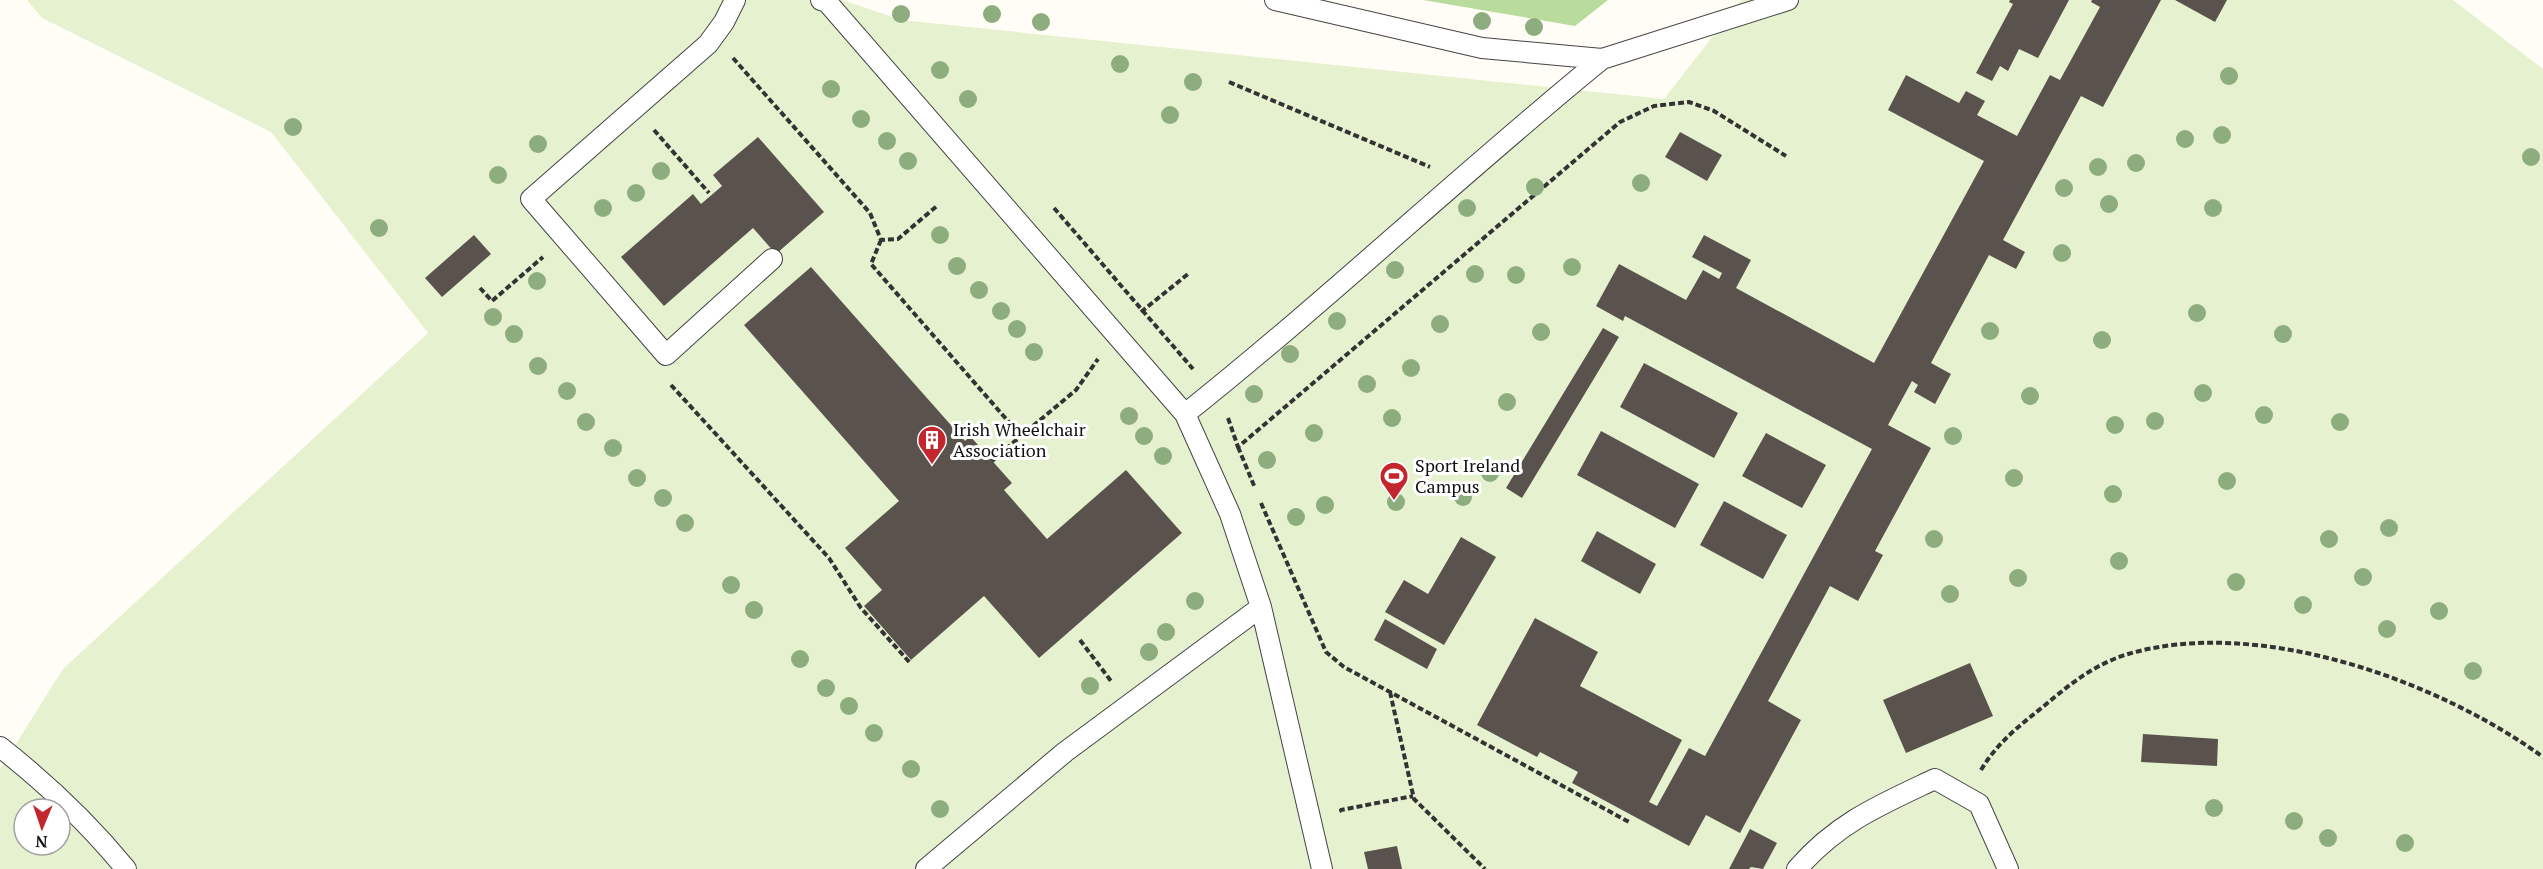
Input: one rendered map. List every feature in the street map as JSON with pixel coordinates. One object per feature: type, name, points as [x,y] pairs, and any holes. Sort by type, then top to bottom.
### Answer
[{"type":"lane","points":[[735,0],[724,22],[708,44],[531,199],[666,356],[772,259]]},
{"type":"lane","points":[[1275,0],[1482,48],[1602,59]]},
{"type":"lane","points":[[1185,414],[1503,140],[1602,59],[1788,0]]},
{"type":"lane","points":[[826,1],[1185,414],[1230,514],[1261,607],[1322,869]]},
{"type":"lane","points":[[926,869],[1065,752],[1261,607]]},
{"type":"lane","points":[[0,747],[30,771],[105,844],[126,869]]},
{"type":"lane","points":[[1797,869],[1816,846],[1864,812],[1935,779],[1978,804],[2008,869]]},
{"type":"path","points":[[731,55],[870,213],[881,240],[871,264],[1021,436]]},
{"type":"path","points":[[1229,82],[1424,163],[1457,181]]},
{"type":"path","points":[[1238,447],[1620,122],[1654,106],[1689,102],[1714,111],[1786,156]]},
{"type":"path","points":[[636,107],[709,193]]},
{"type":"path","points":[[1419,174],[1424,163]]},
{"type":"path","points":[[881,240],[898,239],[938,205]]},
{"type":"path","points":[[1054,208],[1223,403],[1255,489]]},
{"type":"path","points":[[480,288],[492,301],[565,237]]},
{"type":"path","points":[[670,383],[829,558],[861,608],[911,663]]},
{"type":"path","points":[[992,461],[1076,390]]},
{"type":"path","points":[[1260,500],[1326,652],[1344,667],[1629,822]]},
{"type":"path","points":[[1080,640],[1131,705]]},
{"type":"path","points":[[1965,796],[1991,753],[2015,729],[2081,675],[2127,655],[2173,644],[2242,642],[2312,654],[2378,673],[2486,719],[2543,757]]},
{"type":"path","points":[[1390,691],[1414,799],[1485,869]]},
{"type":"path","points":[[1343,819],[1341,810],[1413,796]]},
{"type":"green space","name":"Sport Ireland Campus","points":[[27,0],[842,0],[901,20],[1664,99],[1741,0],[2453,0],[2543,69],[2543,869],[0,869],[0,769],[63,669],[428,333],[271,132],[42,18]]},
{"type":"green space","points":[[1423,0],[1608,0],[1575,26]]},
{"type":"building","points":[[2010,0],[2069,0],[2038,58],[2019,49],[2008,71],[2000,66],[1992,81],[1976,73],[2013,4],[2009,2]]},
{"type":"building","points":[[2092,0],[2161,0],[2103,107],[2081,96],[2003,240],[2025,252],[2016,269],[1989,255],[1931,363],[1951,374],[1935,404],[1914,392],[1918,385],[1912,381],[1888,425],[1931,448],[1875,551],[1883,555],[1858,601],[1830,586],[1768,701],[1801,720],[1740,833],[1706,815],[1689,846],[1572,783],[1578,772],[1540,752],[1537,757],[1477,725],[1535,618],[1598,652],[1580,686],[1682,740],[1649,802],[1657,806],[1689,748],[1705,756],[1872,449],[1625,316],[1623,321],[1596,306],[1619,264],[1686,300],[1703,270],[1719,279],[1722,273],[1692,257],[1704,235],[1751,260],[1736,288],[1874,363],[1984,161],[1888,110],[1906,75],[1959,103],[1966,91],[1985,101],[1977,115],[2017,136],[2050,75],[2060,80],[2100,7],[2091,2]]},
{"type":"building","points":[[2175,0],[2227,0],[2215,22]]},
{"type":"building","points":[[1680,132],[1722,155],[1707,181],[1665,157]]},
{"type":"building","points":[[758,137],[824,212],[776,254],[753,228],[664,306],[621,257],[693,194],[701,204],[722,186],[713,175]]},
{"type":"building","points":[[474,235],[491,254],[442,297],[425,278]]},
{"type":"building","name":"Irish Wheelchair Association","points":[[811,267],[965,441],[970,436],[1012,483],[1004,490],[1047,539],[1126,470],[1182,533],[1039,658],[984,596],[911,660],[864,606],[882,590],[845,548],[899,501],[744,325]]},
{"type":"building","points":[[1603,328],[1619,337],[1522,498],[1506,488]]},
{"type":"building","points":[[1644,363],[1738,413],[1714,458],[1620,407]]},
{"type":"building","points":[[1601,431],[1699,484],[1675,528],[1577,475]]},
{"type":"building","points":[[1766,433],[1826,465],[1802,508],[1742,476]]},
{"type":"building","points":[[1724,501],[1787,535],[1763,579],[1700,545]]},
{"type":"building","points":[[1597,531],[1656,564],[1640,594],[1581,561]]},
{"type":"building","points":[[1461,537],[1496,557],[1444,645],[1385,612],[1404,580],[1428,594]]},
{"type":"building","points":[[1385,619],[1437,649],[1427,669],[1374,640]]},
{"type":"building","points":[[1970,663],[1993,716],[1906,753],[1883,700]]},
{"type":"building","points":[[2143,734],[2218,739],[2217,766],[2141,762]]},
{"type":"building","points":[[1750,829],[1777,843],[1763,869],[1751,867],[1749,869],[1729,869]]},
{"type":"building","points":[[1397,846],[1402,869],[1368,869],[1364,852]]},
{"type":"place","name":"Irish Wheelchair Association","points":[[932,466]]},
{"type":"place","name":"Sport Ireland Campus","points":[[1394,502]]}]
